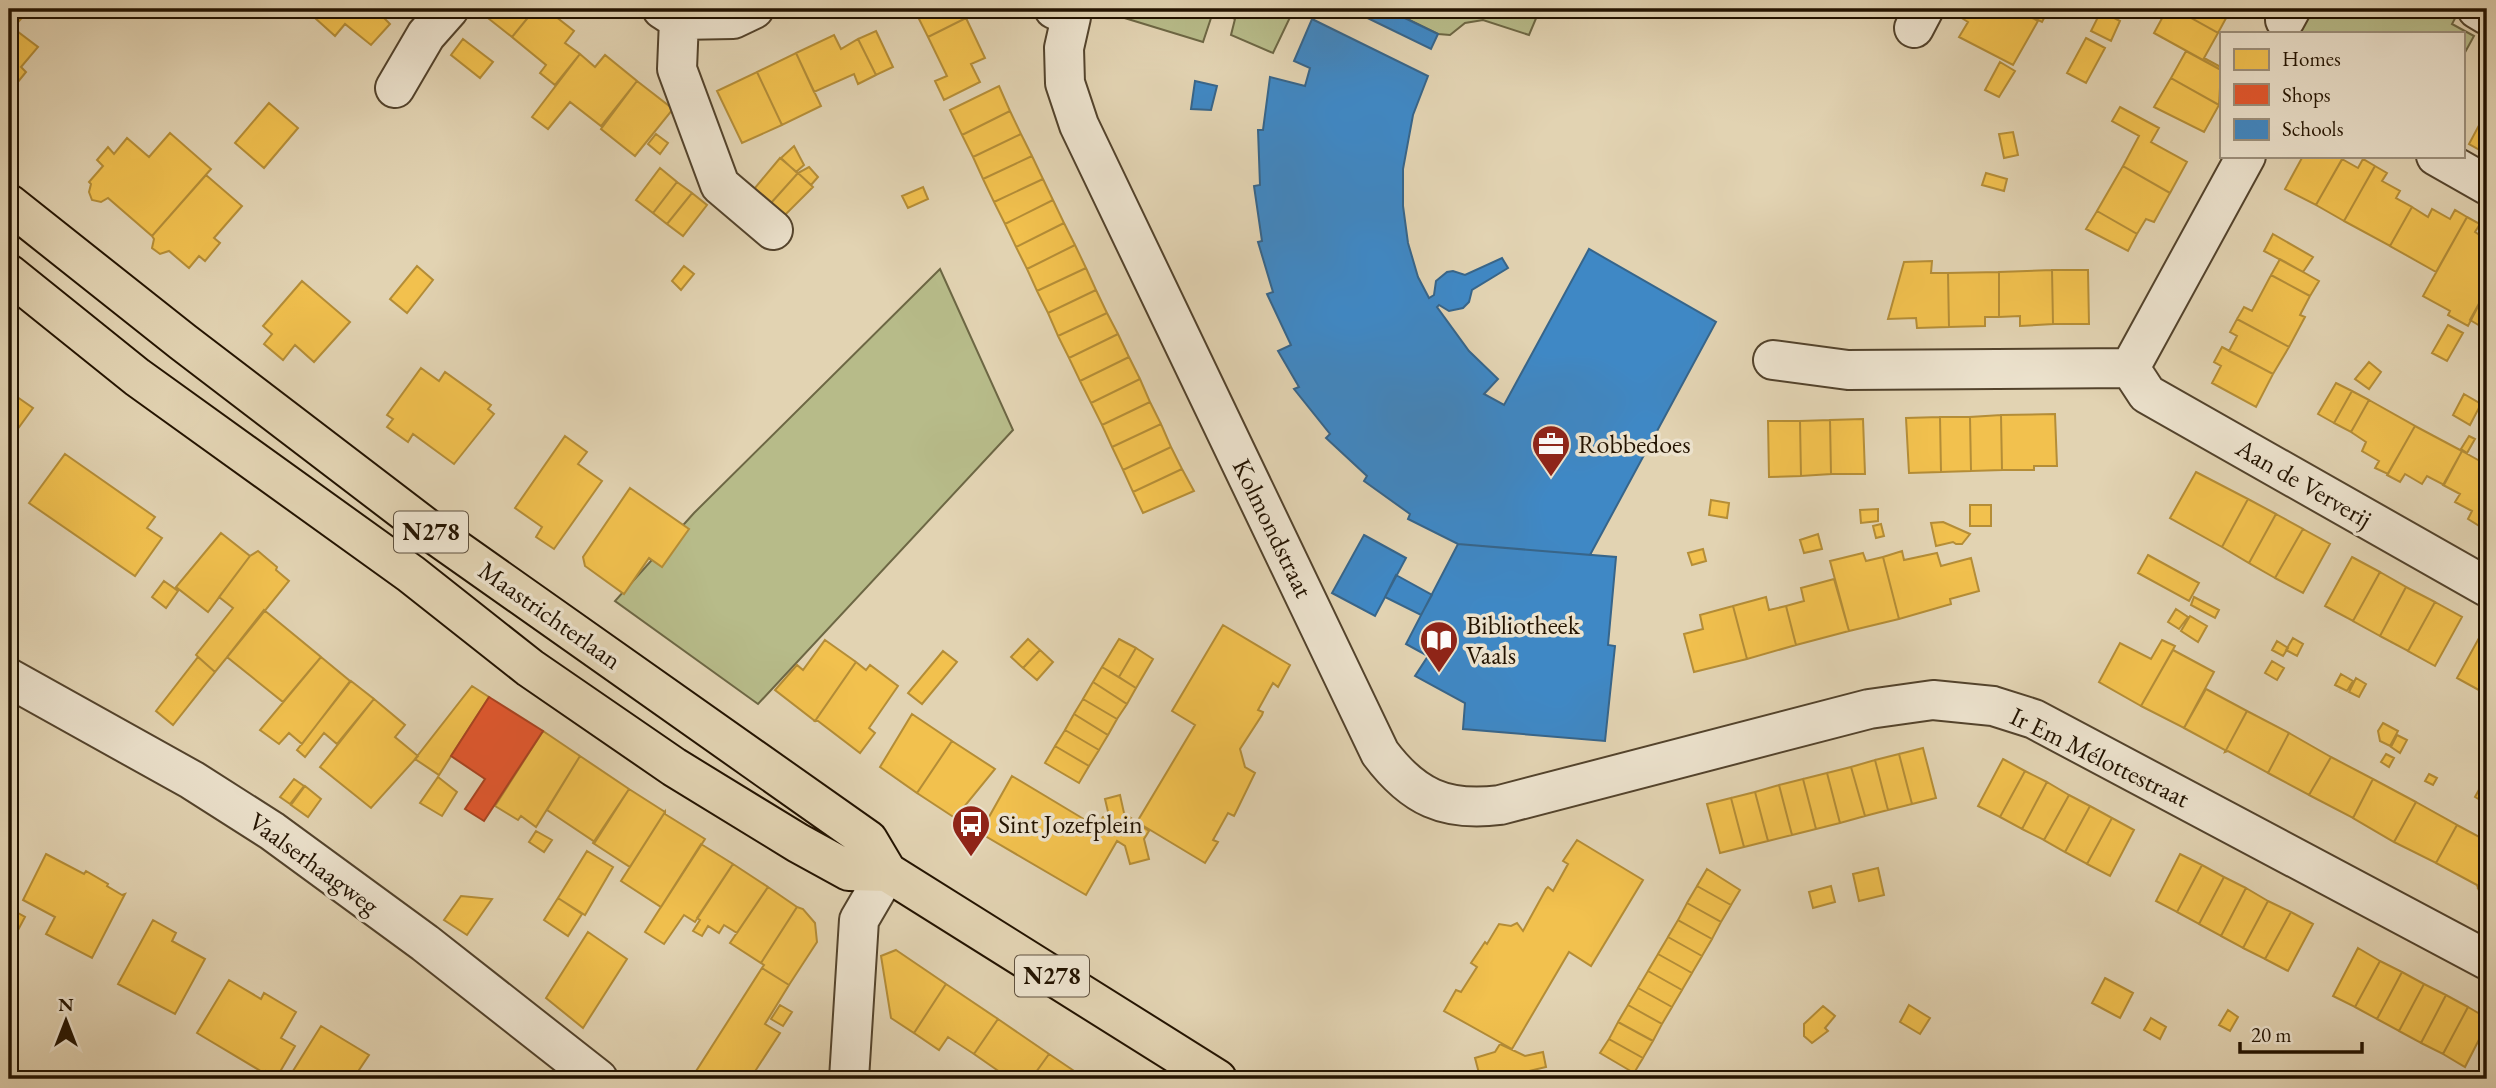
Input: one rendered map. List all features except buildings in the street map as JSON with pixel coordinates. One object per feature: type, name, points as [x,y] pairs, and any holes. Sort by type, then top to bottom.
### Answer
[{"type":"main road","name":"Maastrichterlaan","points":[[9,205],[437,536],[868,840],[887,872],[1217,1079]]},
{"type":"main road","name":"Maastrichterlaan","points":[[9,274],[137,377],[411,574],[530,667],[674,767],[849,871],[887,872]]},
{"type":"street","points":[[395,88],[426,34],[449,9]]},
{"type":"street","points":[[754,9],[733,19],[670,14],[677,69],[720,185],[773,230]]},
{"type":"street","points":[[2477,9],[2487,16]]},
{"type":"street","name":"Kolmondstraat","points":[[1067,11],[1065,83],[1079,125],[1362,716],[1380,753],[1392,770],[1416,791],[1433,799],[1449,805],[1484,807],[1515,802],[1682,756]]},
{"type":"street","points":[[1773,360],[1848,370],[2130,368],[2245,158]]},
{"type":"street","points":[[2440,158],[2487,185]]},
{"type":"street","name":"Aan de Ververij","points":[[2130,368],[2147,394],[2487,587]]},
{"type":"street","name":"Vaalserhaagweg","points":[[9,678],[192,780],[272,831],[425,943],[598,1079]]},
{"type":"street","name":"Ir Em Mélottestraat","points":[[1682,756],[1869,709],[1933,700],[1993,706],[2034,719],[2487,961]]},
{"type":"street","points":[[849,1079],[859,920],[887,872]]},
{"type":"green space","points":[[1106,9],[1214,9],[1203,42],[1105,12]]},
{"type":"green space","points":[[1229,9],[1294,9],[1273,53],[1231,35],[1235,19],[1227,15]]},
{"type":"green space","points":[[1387,9],[1540,9],[1529,35],[1483,20],[1465,23],[1450,35],[1438,34]]},
{"type":"green space","points":[[2306,9],[2460,9],[2452,24],[2474,36],[2464,54],[2464,32],[2294,32]]},
{"type":"green space","points":[[940,269],[1013,430],[758,704],[615,601],[694,513]]},
{"type":"place","name":"Robbedoes","points":[[1551,478]]},
{"type":"place","name":"Bibliotheek Vaals","points":[[1439,674]]},
{"type":"place","name":"Sint Jozefplein","points":[[971,858]]}]
